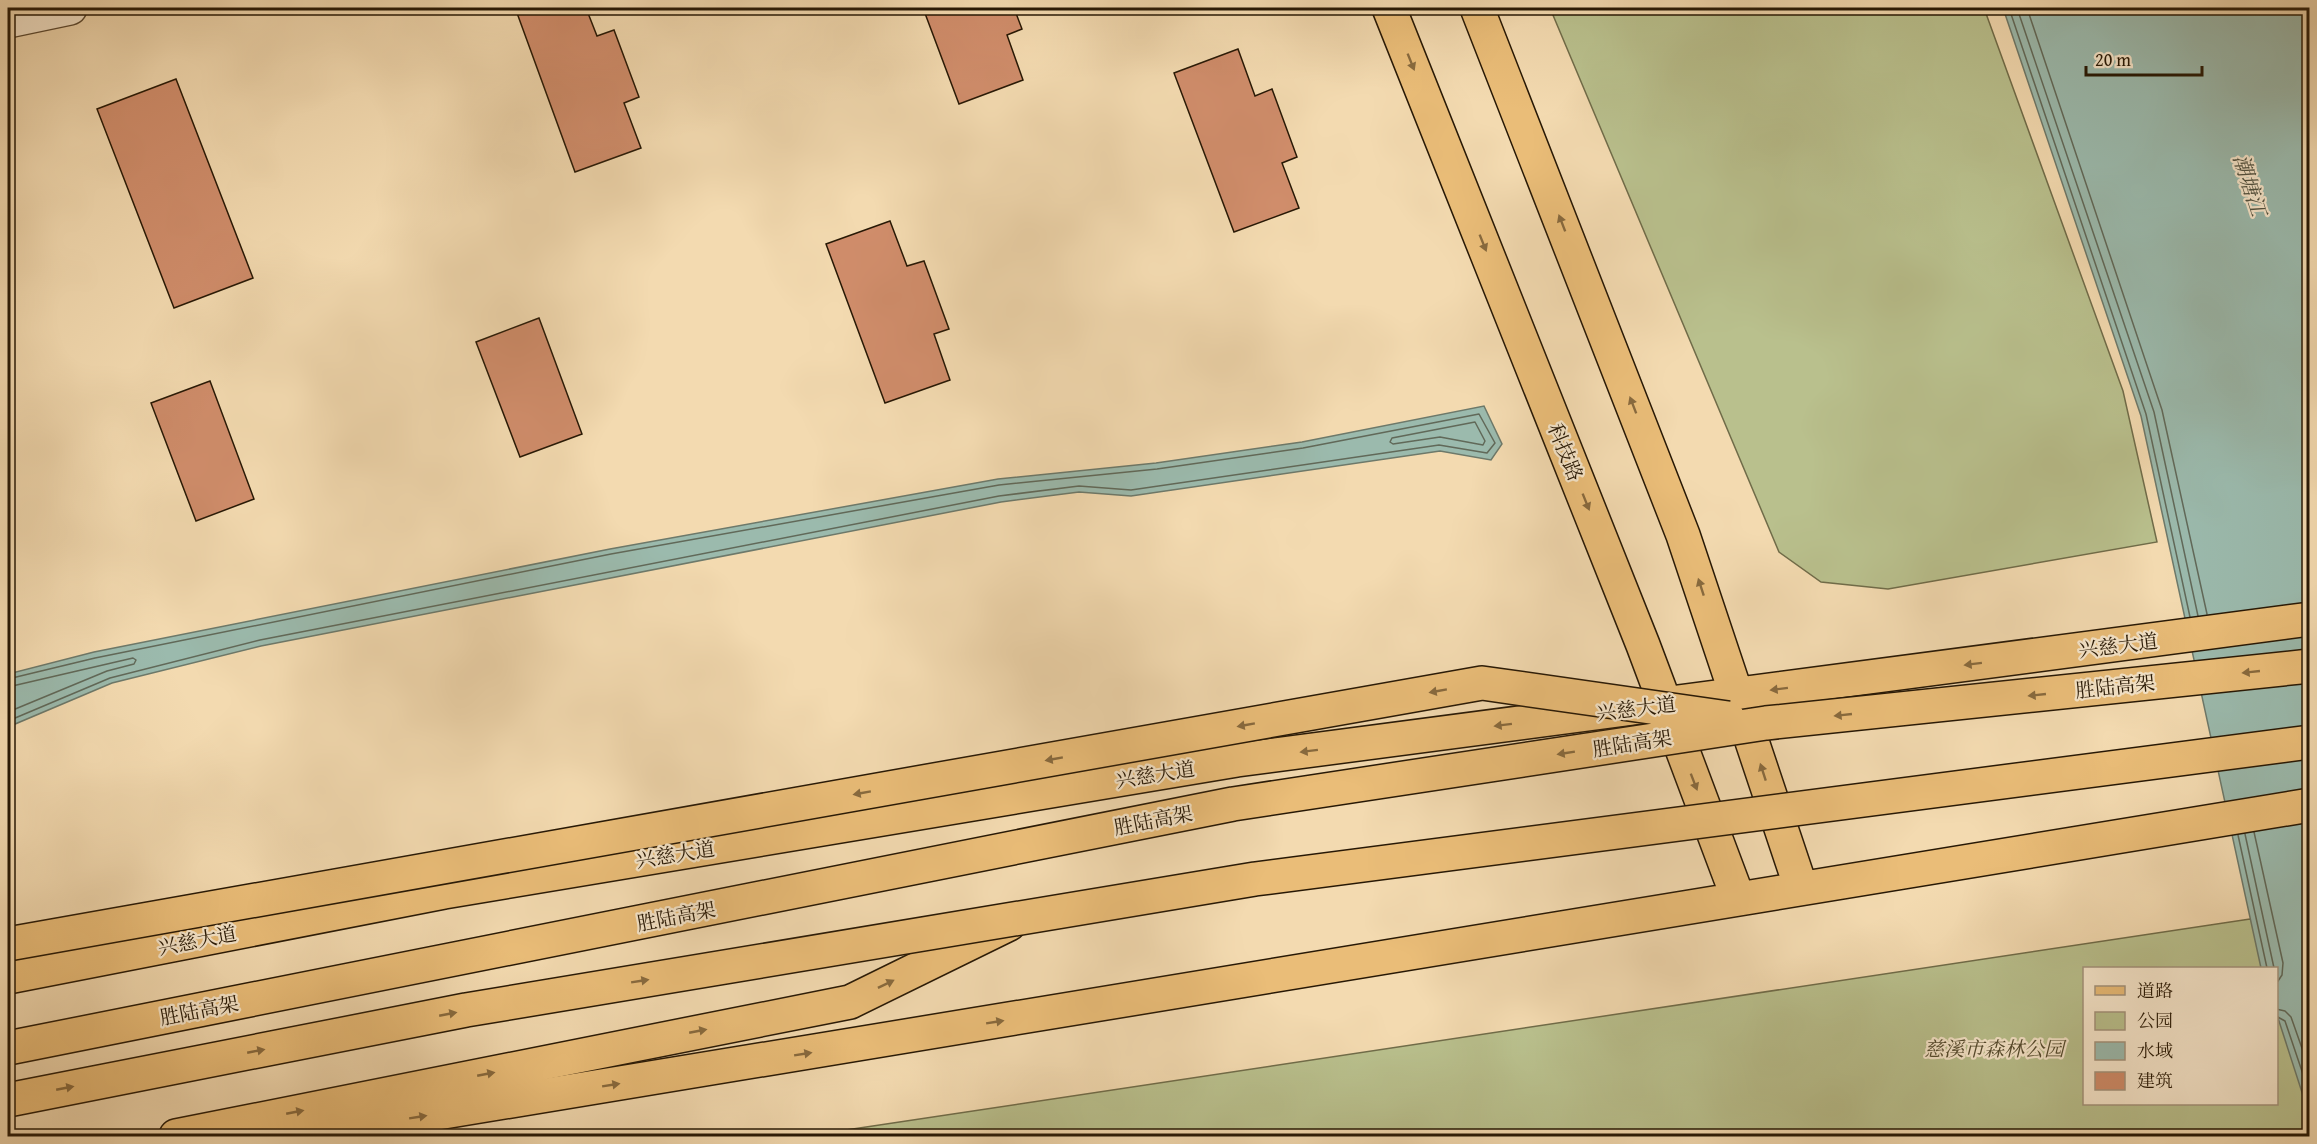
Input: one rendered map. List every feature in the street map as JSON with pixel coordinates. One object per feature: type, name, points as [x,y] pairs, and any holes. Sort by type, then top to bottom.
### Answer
[{"type":"main road","name":"科技路","points":[[1389,8],[1643,645],[1738,898]]},
{"type":"main road","points":[[1477,8],[1683,535],[1801,888]]},
{"type":"main road","name":"兴慈大道","points":[[8,977],[444,892],[1237,760],[2310,619]]},
{"type":"main road","name":"胜陆高架","points":[[8,1048],[1233,804],[1766,723],[2310,666]]},
{"type":"main road","points":[[8,944],[1482,684],[1766,723]]},
{"type":"main road","points":[[8,1100],[466,1010],[1255,879],[2310,742]]},
{"type":"main road","points":[[298,1137],[2259,811],[2310,805]]},
{"type":"main road","points":[[176,1137],[850,1002],[1020,918]]},
{"type":"street","points":[[8,21],[70,8]]},
{"type":"green space","points":[[1550,8],[1984,8],[2123,391],[2157,542],[1888,589],[1821,582],[1779,552]]},
{"type":"green space","name":"慈溪市森林公园","points":[[2250,919],[2309,926],[2309,1136],[806,1136]]},
{"type":"water","name":"潮塘江","points":[[2003,8],[2309,8],[2309,1114],[2278,1018],[2278,967],[2261,967],[2141,416]]},
{"type":"water","points":[[1484,406],[1502,444],[1491,460],[1440,451],[1131,496],[1079,492],[1001,502],[261,646],[112,683],[8,727],[8,674],[94,652],[610,549],[998,479],[1156,463],[1302,442]]},
{"type":"building","points":[[532,8],[586,8],[597,36],[614,30],[639,97],[624,103],[641,148],[575,172],[517,13]]},
{"type":"building","points":[[923,8],[1014,8],[1022,29],[1007,35],[1023,80],[959,104]]},
{"type":"building","points":[[1238,49],[1255,96],[1272,89],[1297,157],[1282,163],[1299,208],[1234,232],[1174,73]]},
{"type":"building","points":[[176,79],[253,278],[174,308],[97,109]]},
{"type":"building","points":[[890,221],[907,266],[924,261],[949,329],[934,334],[950,380],[885,403],[826,244]]},
{"type":"building","points":[[539,318],[582,434],[520,457],[476,342]]},
{"type":"building","points":[[210,381],[254,499],[196,521],[151,403]]}]
